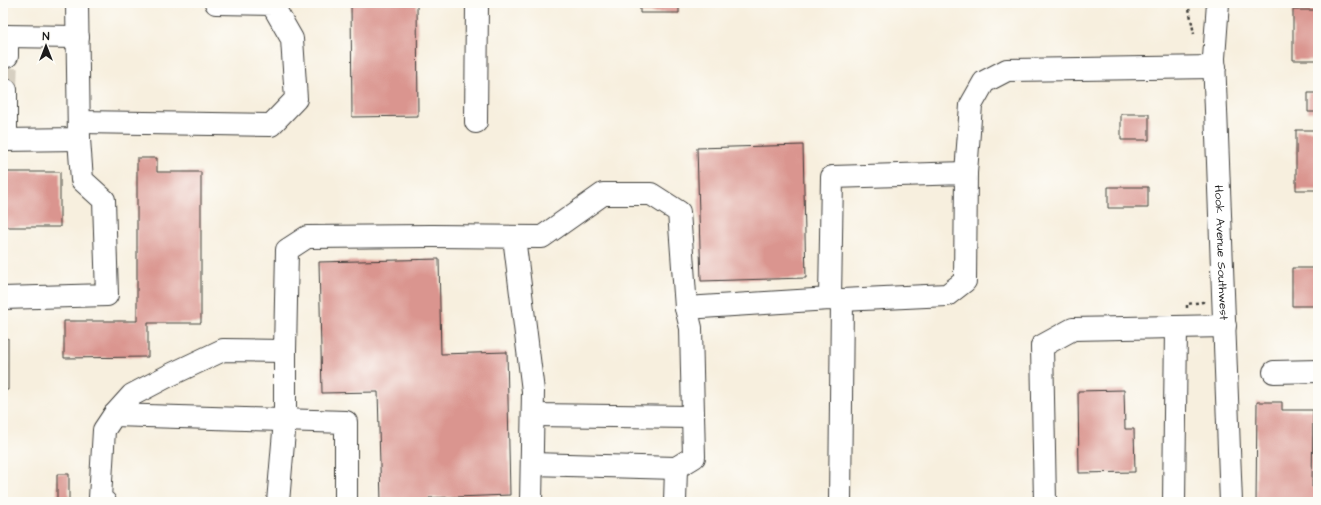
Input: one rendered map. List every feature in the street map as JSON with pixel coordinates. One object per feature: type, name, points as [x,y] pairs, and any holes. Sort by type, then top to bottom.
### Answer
[{"type":"street","points":[[3,298],[107,295],[104,200],[82,180],[79,130],[77,3]]},
{"type":"street","points":[[6,90],[5,140],[79,130],[271,125],[296,99],[292,39],[272,4],[216,3]]},
{"type":"street","points":[[476,122],[477,3]]},
{"type":"street","name":"Hook Avenue Southwest","points":[[1218,3],[1215,67],[1231,502]]},
{"type":"street","points":[[5,42],[78,37]]},
{"type":"street","points":[[686,308],[947,295],[966,281],[966,174],[971,105],[984,82],[1007,70],[1215,67]]},
{"type":"street","points":[[840,502],[832,177],[966,174]]},
{"type":"street","points":[[278,502],[285,420],[286,250],[307,237],[542,237],[603,194],[651,194],[679,212],[686,308],[691,328],[694,457],[676,468],[532,464]]},
{"type":"street","points":[[514,237],[533,391],[531,502]]},
{"type":"street","points":[[1045,502],[1042,346],[1073,329],[1224,326]]},
{"type":"street","points":[[1174,502],[1176,327]]},
{"type":"street","points":[[105,502],[100,498],[104,430],[114,415],[132,395],[223,350],[285,351]]},
{"type":"street","points":[[1274,372],[1318,371]]},
{"type":"street","points":[[114,415],[346,422],[346,502]]},
{"type":"street","points":[[533,415],[693,417]]},
{"type":"street","points":[[675,502],[676,468]]},
{"type":"building","points":[[351,3],[417,3],[418,116],[352,117]]},
{"type":"building","points":[[640,3],[679,3],[679,13],[640,13]]},
{"type":"building","points":[[1293,10],[1318,10],[1318,60],[1293,60]]},
{"type":"building","points":[[1308,93],[1318,93],[1318,112],[1308,112]]},
{"type":"building","points":[[1121,114],[1149,114],[1149,140],[1121,140]]},
{"type":"building","points":[[1296,130],[1318,130],[1318,190],[1296,190]]},
{"type":"building","points":[[803,145],[806,278],[701,281],[697,148]]},
{"type":"building","points":[[137,158],[157,158],[157,172],[201,172],[201,323],[148,323],[148,357],[64,358],[64,321],[137,321]]},
{"type":"building","points":[[3,172],[60,172],[60,227],[3,227]]},
{"type":"building","points":[[1108,187],[1148,187],[1148,208],[1108,208]]},
{"type":"building","points":[[439,259],[441,354],[507,352],[510,495],[429,498],[429,502],[381,502],[378,392],[322,393],[319,262]]},
{"type":"building","points":[[1292,268],[1318,268],[1318,306],[1292,306]]},
{"type":"building","points":[[3,338],[8,338],[8,390],[3,390]]},
{"type":"building","points":[[1124,390],[1125,429],[1134,429],[1135,472],[1079,473],[1078,391]]},
{"type":"building","points":[[1257,402],[1282,402],[1282,410],[1313,410],[1312,487],[1318,487],[1318,500],[1311,500],[1311,502],[1256,502]]},
{"type":"building","points":[[57,474],[69,474],[69,502],[57,502]]},
{"type":"tunnel","points":[[6,90],[7,56]]}]
